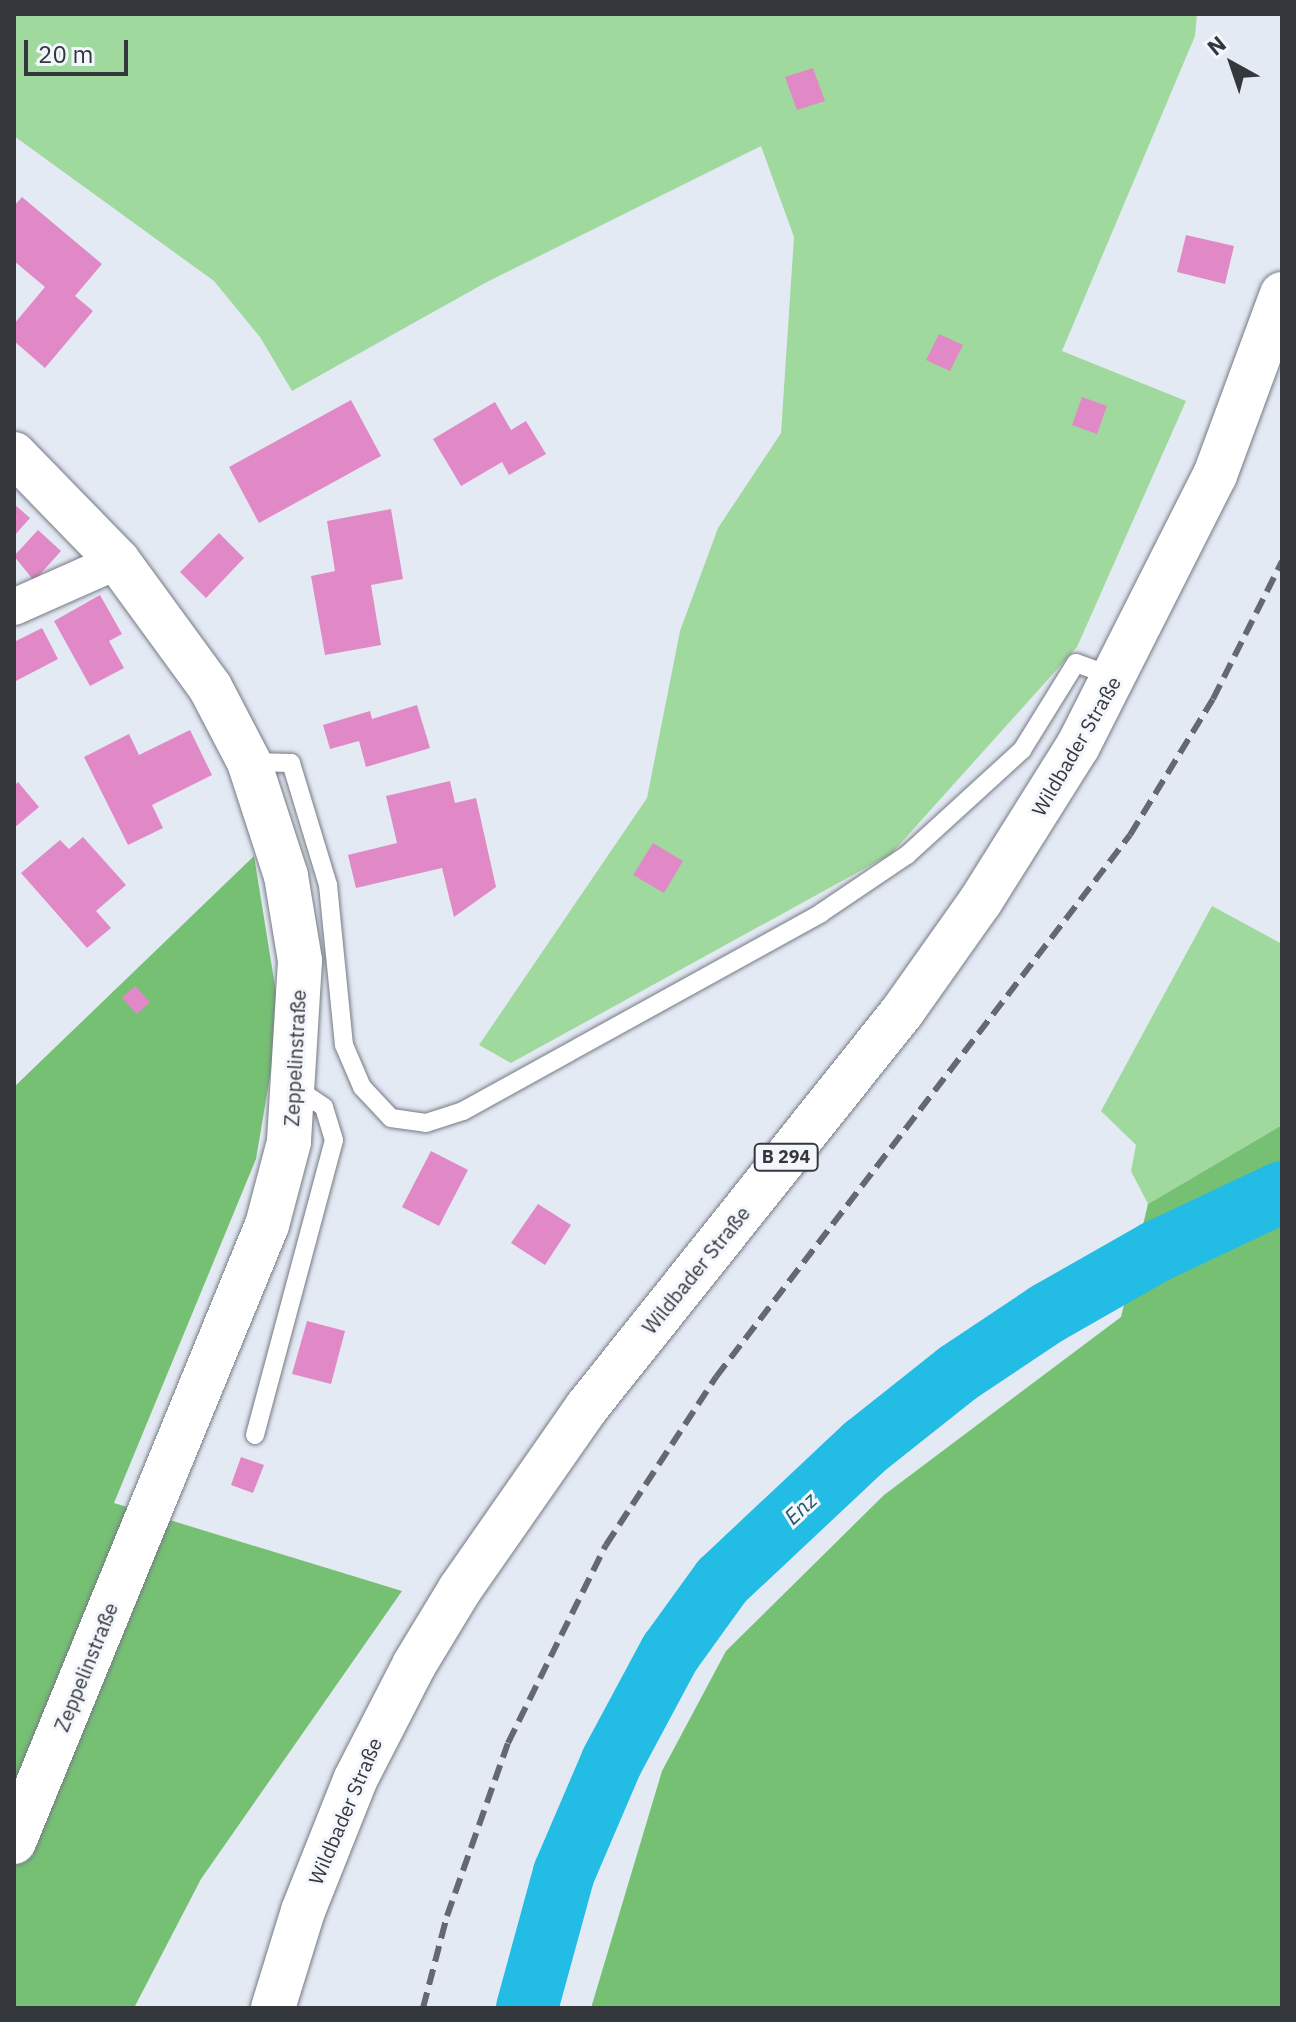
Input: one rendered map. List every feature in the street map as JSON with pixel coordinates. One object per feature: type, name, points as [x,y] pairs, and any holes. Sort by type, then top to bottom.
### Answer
[{"type":"main road","name":"Wildbader Straße","points":[[273,2008],[303,1911],[355,1780],[414,1665],[460,1589],[587,1407],[910,1000],[1039,812],[1116,678],[1215,475],[1282,294]]},
{"type":"main road","name":"Zeppelinstraße","points":[[14,454],[118,561],[210,687],[249,762],[286,876],[300,961],[296,1088],[289,1142],[267,1225],[14,1842]]},
{"type":"street","points":[[14,607],[118,561]]},
{"type":"lane","points":[[249,762],[291,763],[328,885],[344,1045],[362,1087],[391,1118],[426,1123],[463,1111],[821,913],[907,855],[1022,750],[1076,663],[1116,678]]},
{"type":"lane","points":[[255,1435],[334,1140],[324,1107],[296,1088]]},
{"type":"green space","points":[[14,14],[1197,14],[1195,36],[1062,351],[1186,401],[1077,647],[891,854],[511,1063],[479,1045],[647,798],[680,631],[718,528],[781,433],[794,237],[761,146],[485,283],[292,391],[260,337],[214,281],[14,136]]},
{"type":"green space","points":[[254,856],[280,1017],[256,1159],[114,1503],[402,1591],[201,1879],[134,2008],[14,2008],[14,1087]]},
{"type":"green space","points":[[1212,906],[1282,944],[1282,1125],[1148,1204],[1131,1171],[1136,1145],[1101,1111]]},
{"type":"green space","points":[[1282,1125],[1282,2008],[591,2008],[662,1771],[726,1651],[884,1495],[1121,1317],[1148,1204]]},
{"type":"building","points":[[813,68],[825,101],[797,110],[785,77]]},
{"type":"building","points":[[22,197],[102,264],[75,296],[93,311],[45,368],[14,341],[14,324],[45,287],[14,261],[14,206]]},
{"type":"building","points":[[1186,235],[1234,246],[1225,284],[1177,272]]},
{"type":"building","points":[[939,334],[963,345],[950,371],[926,360]]},
{"type":"building","points":[[1082,397],[1107,406],[1097,434],[1072,425]]},
{"type":"building","points":[[351,400],[381,456],[259,523],[229,467]]},
{"type":"building","points":[[495,402],[511,430],[526,421],[546,454],[509,475],[502,462],[461,486],[433,439]]},
{"type":"building","points":[[14,504],[30,518],[14,536]]},
{"type":"building","points":[[391,509],[403,579],[371,585],[381,645],[325,655],[311,576],[335,571],[327,521]]},
{"type":"building","points":[[38,530],[61,551],[34,581],[14,556]]},
{"type":"building","points":[[219,533],[244,558],[206,598],[180,572]]},
{"type":"building","points":[[100,595],[122,634],[109,641],[124,668],[90,686],[54,621]]},
{"type":"building","points":[[42,628],[58,659],[14,682],[14,642]]},
{"type":"building","points":[[417,705],[430,748],[366,767],[359,741],[330,749],[323,725],[370,711],[372,719]]},
{"type":"building","points":[[190,730],[212,775],[152,805],[163,828],[128,845],[84,757],[129,734],[139,755]]},
{"type":"building","points":[[450,781],[455,803],[476,798],[496,887],[454,917],[442,868],[356,888],[348,855],[397,843],[386,796]]},
{"type":"building","points":[[18,782],[39,807],[14,828],[14,786]]},
{"type":"building","points":[[83,837],[126,885],[96,911],[111,928],[87,948],[21,873],[60,840],[69,849]]},
{"type":"building","points":[[653,843],[683,861],[664,893],[633,875]]},
{"type":"building","points":[[135,986],[150,1002],[137,1014],[122,998]]},
{"type":"building","points":[[431,1151],[468,1170],[439,1226],[402,1207]]},
{"type":"building","points":[[538,1204],[571,1225],[545,1265],[511,1243]]},
{"type":"building","points":[[307,1321],[345,1331],[331,1384],[292,1374]]},
{"type":"building","points":[[241,1457],[264,1465],[253,1493],[231,1485]]},
{"type":"waterway","name":"Enz","points":[[527,2008],[564,1873],[612,1761],[670,1653],[722,1581],[866,1446],[958,1373],[1048,1313],[1155,1252],[1282,1192]]},
{"type":"railway","points":[[423,2008],[447,1916],[508,1743],[606,1545],[716,1377],[1130,835],[1213,699],[1282,561]]}]
